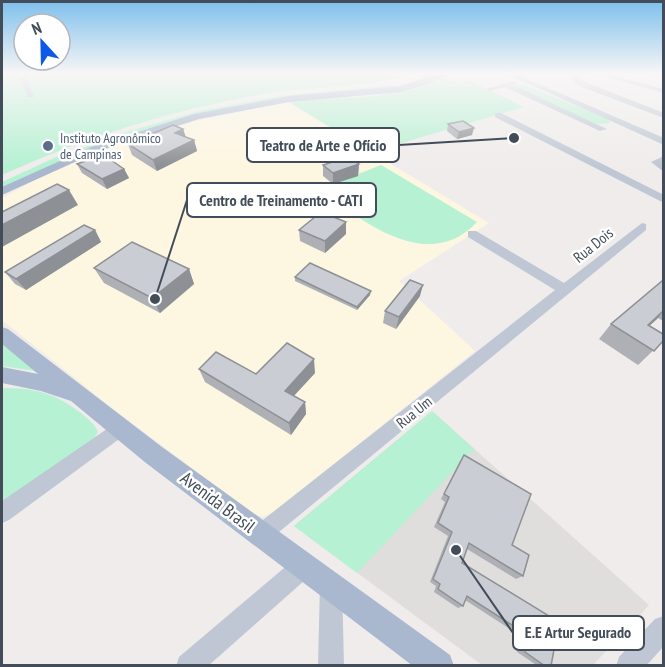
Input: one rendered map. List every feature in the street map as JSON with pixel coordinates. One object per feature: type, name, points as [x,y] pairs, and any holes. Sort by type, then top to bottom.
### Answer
[{"type":"main road","points":[[3,188],[71,154],[133,127],[219,105]]},
{"type":"main road","name":"Avenida Brasil","points":[[2,333],[120,428],[439,666]]},
{"type":"main road","points":[[2,375],[42,383],[84,400]]},
{"type":"street","points":[[550,105],[603,129]]},
{"type":"street","points":[[579,105],[663,142]]},
{"type":"street","points":[[636,105],[659,112]]},
{"type":"street","points":[[642,115],[659,112]]},
{"type":"street","points":[[498,115],[660,194]]},
{"type":"street","points":[[586,134],[632,119]]},
{"type":"street","points":[[663,159],[656,162],[663,169]]},
{"type":"street","name":"Rua Dois","points":[[566,290],[642,227]]},
{"type":"street","points":[[472,234],[566,290]]},
{"type":"street","name":"Rua Um","points":[[261,534],[566,290]]},
{"type":"street","points":[[2,513],[120,428]]},
{"type":"street","points":[[188,666],[305,565]]},
{"type":"street","points":[[331,666],[332,585]]},
{"type":"street","points":[[628,666],[663,628]]},
{"type":"shaded area","points":[[273,105],[293,105],[489,223],[399,281],[475,351],[275,511],[263,517],[252,513],[116,411],[2,320],[2,198],[35,180],[108,148],[199,120]]},
{"type":"shaded area","points":[[432,411],[649,605],[593,665],[482,665],[294,526]]},
{"type":"green space","points":[[2,105],[210,105],[130,126],[2,175]]},
{"type":"green space","points":[[231,105],[263,105],[167,123],[82,152],[77,151],[105,138],[199,111]]},
{"type":"green space","points":[[294,105],[520,105],[524,107],[371,152]]},
{"type":"green space","points":[[555,105],[574,105],[608,119],[610,123],[597,124]]},
{"type":"green space","points":[[65,153],[70,153],[71,156],[2,190],[2,182]]},
{"type":"green space","points":[[381,165],[477,222],[458,237],[437,244],[416,243],[394,237],[373,226],[318,186],[330,182],[333,184]]},
{"type":"green space","points":[[2,344],[36,371],[2,366]]},
{"type":"green space","points":[[2,388],[45,393],[63,401],[82,414],[98,432],[93,440],[2,505]]},
{"type":"green space","points":[[432,411],[474,449],[357,573],[294,526]]},
{"type":"building","points":[[463,121],[474,128],[459,132],[448,124]]},
{"type":"building","points":[[173,125],[183,129],[175,133],[194,140],[153,160],[128,144]]},
{"type":"building","points":[[98,151],[124,169],[102,179],[77,164],[91,159],[86,155]]},
{"type":"building","points":[[348,157],[359,164],[333,173],[323,165]]},
{"type":"building","points":[[57,184],[69,190],[2,225],[2,212]]},
{"type":"building","points":[[321,212],[346,222],[325,241],[299,230]]},
{"type":"building","points":[[84,225],[95,230],[16,279],[5,272]]},
{"type":"building","points":[[132,242],[189,269],[152,298],[94,268]]},
{"type":"building","points":[[310,263],[371,291],[357,307],[295,277]]},
{"type":"building","points":[[410,280],[423,285],[399,317],[385,311]]},
{"type":"building","points":[[662,281],[663,311],[648,325],[663,334],[663,341],[654,351],[611,324]]},
{"type":"building","points":[[287,343],[314,359],[285,391],[305,402],[289,423],[199,369],[216,352],[256,374]]},
{"type":"building","points":[[464,455],[531,494],[512,545],[529,555],[523,576],[469,543],[462,563],[559,622],[551,666],[545,666],[525,652],[529,636],[467,596],[463,606],[438,589],[440,584],[433,579],[452,532],[438,523],[449,497],[444,494]]},
{"type":"place","name":"Teatro de Arte e Ofício","points":[[514,138]]},
{"type":"place","name":"Instituto Agronômico de Campinas","points":[[48,146]]},
{"type":"place","name":"Centro de Treinamento - CATI","points":[[155,299]]},
{"type":"place","name":"E.E Artur Segurado","points":[[456,550]]}]
